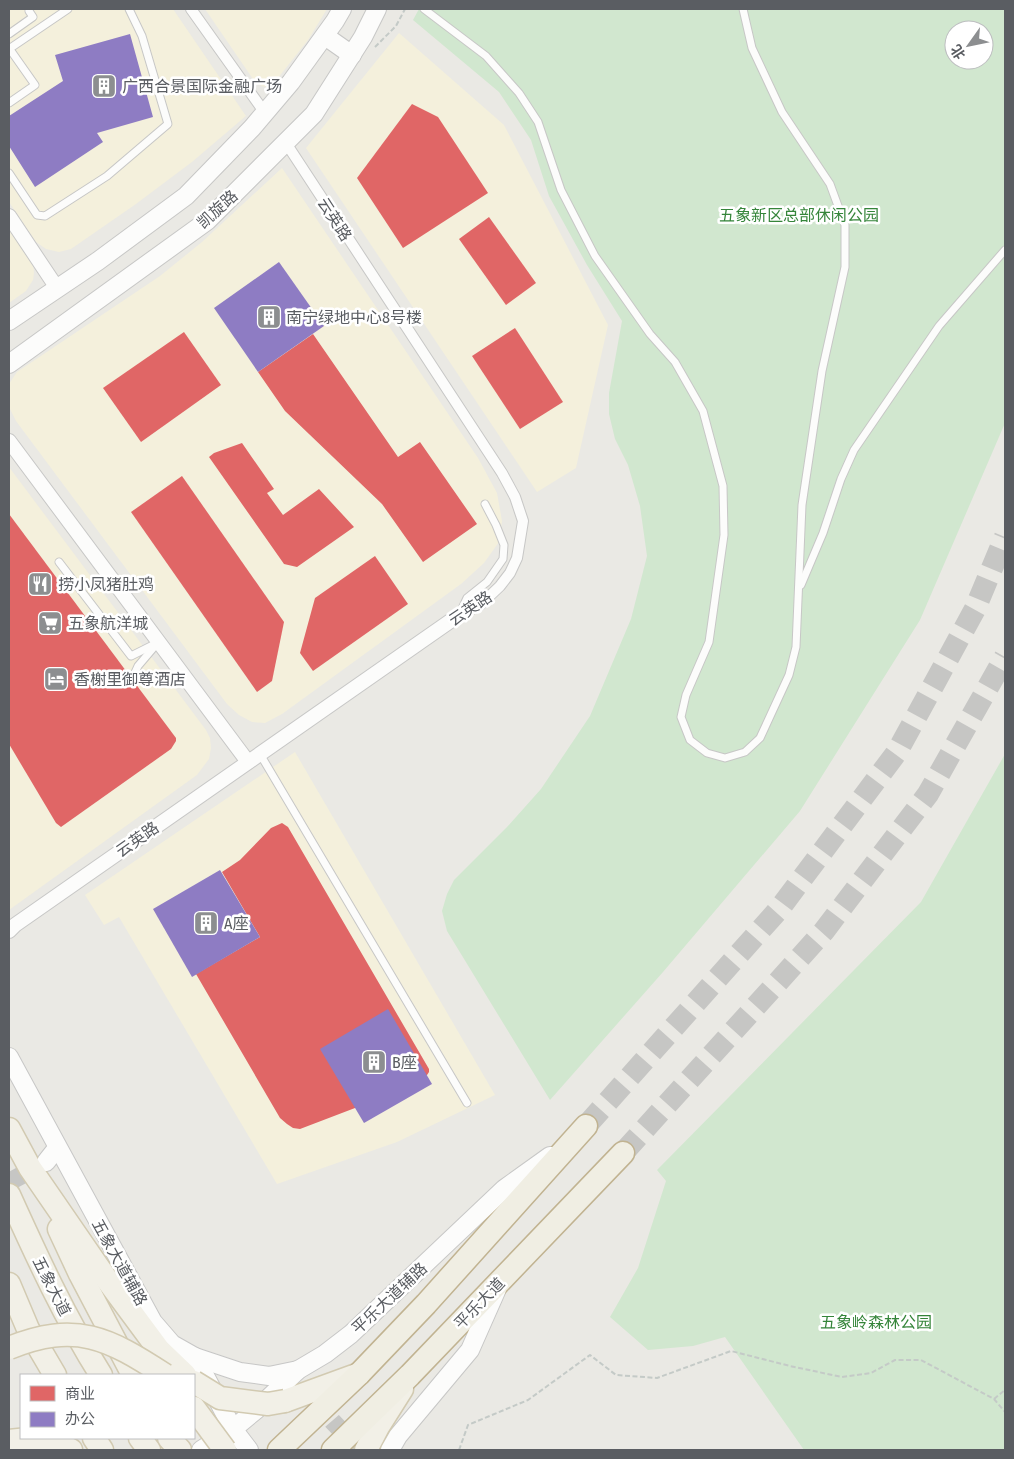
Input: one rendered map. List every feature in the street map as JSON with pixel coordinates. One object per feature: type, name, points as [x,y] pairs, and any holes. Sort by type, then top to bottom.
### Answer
[{"type":"highway","points":[[283,1446],[359,1374],[426,1304],[580,1133]]},
{"type":"highway","name":"平乐大道","points":[[333,1450],[410,1375],[623,1153]]},
{"type":"main road","points":[[9,1129],[38,1165],[105,1277],[159,1350],[190,1366]]},
{"type":"main road","points":[[38,1165],[80,1274],[132,1374]]},
{"type":"main road","name":"五象大道","points":[[9,1195],[48,1280],[100,1374]]},
{"type":"main road","points":[[9,1284],[28,1329],[54,1374]]},
{"type":"main road","points":[[9,1348],[29,1340],[53,1334],[82,1335],[104,1341],[127,1351],[163,1374]]},
{"type":"main road","points":[[195,1383],[220,1398],[268,1404],[285,1401],[359,1374]]},
{"type":"main road","points":[[366,1450],[410,1375]]},
{"type":"main road","points":[[195,1409],[225,1450]]},
{"type":"main road","points":[[9,1441],[28,1439],[65,1446],[71,1450]]},
{"type":"main road","points":[[141,1439],[149,1450]]},
{"type":"main road","points":[[170,1439],[180,1450]]},
{"type":"street","points":[[191,9],[265,113]]},
{"type":"street","name":"凯旋路","points":[[9,321],[98,261],[186,196],[265,113],[291,82],[325,36],[342,9]]},
{"type":"street","name":"凯旋路","points":[[9,364],[206,221],[314,114],[352,55],[378,9]]},
{"type":"street","points":[[325,36],[352,55]]},
{"type":"street","name":"云英路","points":[[11,927],[459,615],[480,605],[500,586],[510,573],[517,558],[523,521],[515,497],[502,473],[286,143]]},
{"type":"street","points":[[9,216],[57,288]]},
{"type":"street","points":[[9,441],[248,762]]},
{"type":"street","name":"五象大道辅路","points":[[9,1058],[152,1322],[190,1366],[269,1376],[303,1372]]},
{"type":"street","name":"平乐大道辅路","points":[[201,1450],[233,1429],[351,1334],[504,1189],[580,1133]]},
{"type":"street","points":[[38,1165],[57,1148]]},
{"type":"street","points":[[390,1450],[398,1436],[470,1350],[501,1280]]},
{"type":"street","points":[[190,1366],[249,1450]]},
{"type":"lane","points":[[9,103],[35,85],[9,49],[68,9]]},
{"type":"lane","points":[[9,173],[37,215],[45,216],[107,176],[168,124],[142,36],[128,9]]},
{"type":"lane","points":[[424,9],[486,56],[519,93],[538,122],[562,190],[596,256],[650,334],[675,362],[703,411],[723,486],[724,535],[709,642],[686,695],[682,717],[690,740],[707,753],[725,758],[745,752],[760,738],[789,675],[796,647],[802,505],[822,371],[844,267],[845,225],[830,184],[782,112],[752,48],[743,9]]},
{"type":"lane","points":[[9,34],[33,17],[29,11]]},
{"type":"lane","points":[[799,590],[823,533],[840,479],[854,450],[939,326],[1005,250]]},
{"type":"lane","points":[[459,615],[467,598],[487,582],[503,559],[504,545],[485,504]]},
{"type":"lane","points":[[59,562],[131,656],[159,642]]},
{"type":"lane","points":[[133,677],[138,666],[159,642]]},
{"type":"lane","points":[[260,754],[467,1103]]},
{"type":"path","points":[[459,1450],[468,1425],[528,1400],[590,1355],[616,1375],[657,1378],[731,1350],[790,1366],[842,1377],[870,1373],[895,1360],[921,1360],[994,1399],[1005,1412]]},
{"type":"path","points":[[994,1399],[1005,1390]]},
{"type":"shaded area","name":"广西合景国际金融广场","points":[[9,9],[173,9],[246,116],[192,162],[71,249],[59,252],[46,249],[36,242],[9,202]]},
{"type":"shaded area","points":[[205,9],[327,9],[308,40],[274,83],[267,87],[255,82]]},
{"type":"shaded area","points":[[399,33],[504,125],[608,325],[576,468],[537,492],[306,148]]},
{"type":"shaded area","points":[[282,168],[478,458],[497,493],[502,521],[499,542],[484,563],[461,584],[282,714],[265,723],[252,722],[239,715],[227,704],[16,421],[9,407],[9,384],[17,372],[160,276],[202,242]]},
{"type":"shaded area","points":[[9,227],[33,263],[34,273],[33,280],[26,291],[9,303]]},
{"type":"shaded area","name":"五象航洋城","points":[[9,467],[206,730],[210,738],[211,748],[209,759],[197,775],[9,910]]},
{"type":"shaded area","points":[[295,752],[495,1095],[397,1142],[277,1184],[119,917],[104,925],[85,895]]},
{"type":"green space","name":"五象新区总部休闲公园","points":[[419,9],[1005,9],[1005,423],[920,620],[800,811],[663,972],[550,1100],[447,931],[442,911],[454,880],[507,827],[541,789],[590,716],[631,619],[647,556],[640,506],[628,465],[615,439],[609,414],[609,393],[622,321],[587,265],[549,196],[531,140],[499,92],[413,20]]},
{"type":"green space","name":"五象岭森林公园","points":[[1005,754],[1005,1450],[804,1450],[725,1337],[693,1346],[648,1350],[610,1317],[638,1268],[666,1181],[657,1170],[921,902]]},
{"type":"building: 商业","points":[[412,104],[438,117],[488,193],[403,248],[357,178]]},
{"type":"building: 商业","points":[[489,217],[536,283],[506,305],[459,239]]},
{"type":"building: 商业","points":[[515,328],[563,402],[520,429],[472,356]]},
{"type":"building: 商业","points":[[184,332],[221,385],[141,442],[103,388]]},
{"type":"building: 商业","points":[[313,334],[398,457],[420,442],[477,524],[423,562],[382,504],[285,411],[258,372]]},
{"type":"building: 商业","points":[[242,443],[274,489],[267,493],[283,515],[319,489],[354,527],[297,567],[284,564],[209,457],[214,453]]},
{"type":"building: 商业","points":[[182,476],[284,622],[272,681],[257,692],[131,512]]},
{"type":"building: 商业","name":"五象航洋城","points":[[9,514],[176,738],[171,749],[61,827],[56,823],[9,744]]},
{"type":"building: 商业","points":[[375,556],[408,604],[313,671],[300,653],[315,598]]},
{"type":"building: 商业","points":[[282,823],[288,827],[429,1069],[427,1075],[355,1108],[300,1129],[293,1128],[280,1118],[196,974],[260,937],[222,872],[240,860],[271,828]]},
{"type":"building: 办公","points":[[130,34],[153,117],[97,133],[103,142],[35,187],[9,146],[9,116],[63,81],[55,55]]},
{"type":"building: 办公","name":"南宁绿地中心8号楼","points":[[279,262],[324,326],[258,372],[214,308]]},
{"type":"building: 办公","name":"A座","points":[[220,870],[260,937],[192,977],[153,909]]},
{"type":"building: 办公","name":"B座","points":[[388,1009],[432,1084],[364,1123],[320,1049]]},
{"type":"tunnel","points":[[586,1126],[780,908],[897,752],[975,609],[1005,537]]},
{"type":"tunnel","points":[[623,1153],[824,931],[928,794],[1005,657]]},
{"type":"tunnel","points":[[9,1182],[41,1165]]},
{"type":"tunnel","points":[[316,1399],[334,1424],[359,1442]]},
{"type":"place","name":"广西合景国际金融广场","points":[[104,86]]},
{"type":"place","name":"南宁绿地中心8号楼","points":[[269,317]]},
{"type":"place","name":"捞小凤猪肚鸡","points":[[40,584]]},
{"type":"place","name":"五象航洋城","points":[[50,623]]},
{"type":"place","name":"香榭里御尊酒店","points":[[56,679]]},
{"type":"place","name":"A座","points":[[206,923]]},
{"type":"place","name":"B座","points":[[374,1062]]}]
